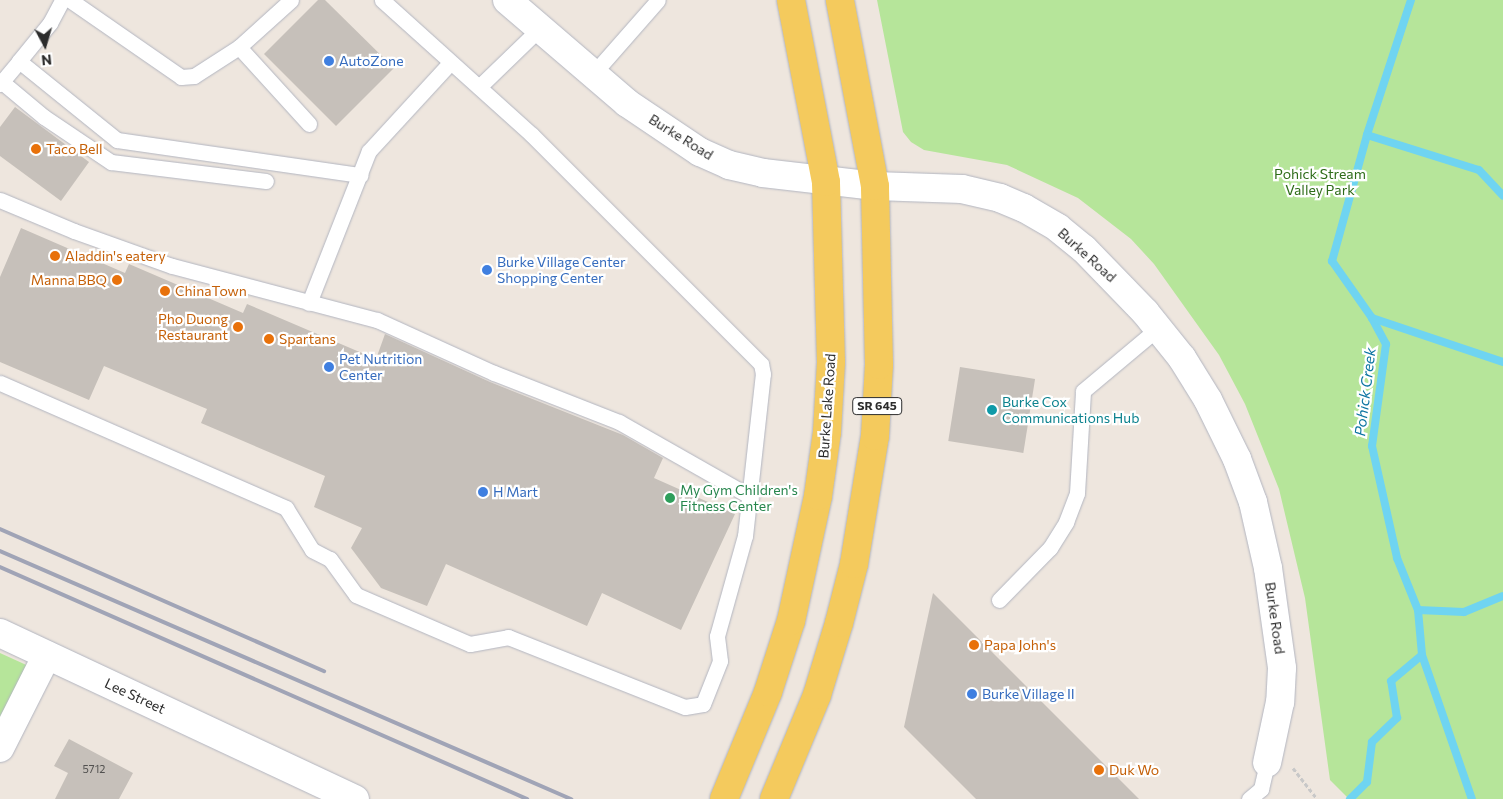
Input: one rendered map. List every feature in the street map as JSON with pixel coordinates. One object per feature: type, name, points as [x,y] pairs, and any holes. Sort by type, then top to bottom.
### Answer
[{"type":"main road","name":"Burke Lake Road","points":[[724,799],[752,735],[791,621],[818,496],[827,432],[831,362],[826,182],[791,0]]},
{"type":"main road","name":"SR 645","points":[[774,799],[817,695],[839,623],[866,499],[875,436],[879,365],[876,186],[840,0]]},
{"type":"street","name":"Burke Road","points":[[507,0],[627,103],[700,152],[729,165],[763,173],[826,182],[962,189],[1000,198],[1024,208],[1058,228],[1084,249],[1158,328],[1182,358],[1208,400],[1237,459],[1252,502],[1268,568],[1282,668],[1280,702],[1267,763]]},
{"type":"street","name":"Lee Street","points":[[0,633],[355,799]]},
{"type":"street","points":[[0,748],[47,655]]},
{"type":"lane","points":[[62,0],[50,23],[1,83],[44,117],[111,162],[266,181]]},
{"type":"lane","points":[[70,0],[181,77],[194,76],[240,47],[291,0]]},
{"type":"lane","points":[[0,383],[286,508],[312,550],[330,559],[356,595],[470,644],[508,637],[685,707],[703,704],[720,661],[717,636],[745,536],[751,497],[763,374],[755,356],[479,87],[382,0]]},
{"type":"lane","points":[[593,74],[658,0]]},
{"type":"lane","points":[[479,87],[540,28]]},
{"type":"lane","points":[[240,47],[309,124]]},
{"type":"lane","points":[[19,61],[117,140],[360,175]]},
{"type":"lane","points":[[309,303],[369,151],[450,63]]},
{"type":"lane","points":[[0,200],[74,231],[172,266],[377,320],[486,369],[619,422],[751,497]]},
{"type":"lane","points":[[999,600],[1050,548],[1066,522],[1077,493],[1081,461],[1080,410],[1083,391],[1158,328]]},
{"type":"lane","points":[[1249,799],[1262,789],[1267,763]]},
{"type":"green space","name":"Pohick Stream Valley Park","points":[[877,0],[1503,0],[1503,799],[1349,799],[1330,780],[1305,598],[1279,489],[1245,404],[1219,355],[1154,264],[1131,239],[1078,198],[1007,165],[924,150],[911,142],[903,132]]},
{"type":"green space","points":[[0,653],[33,668],[0,723]]},
{"type":"building","name":"AutoZone","points":[[318,0],[325,0],[394,68],[336,126],[264,54]]},
{"type":"building","points":[[15,107],[89,162],[61,201],[0,156],[0,127]]},
{"type":"building","points":[[21,228],[125,273],[129,264],[243,313],[247,304],[376,359],[385,334],[490,382],[623,435],[663,458],[654,478],[735,514],[681,630],[602,593],[587,626],[446,564],[427,606],[381,588],[351,548],[362,528],[314,507],[325,476],[201,423],[207,409],[104,366],[89,400],[0,362],[0,277]]},
{"type":"building","name":"Burke Cox Communications Hub","points":[[960,367],[1035,379],[1023,453],[948,441]]},
{"type":"building","name":"Burke Village II","points":[[933,593],[1139,799],[976,799],[904,727]]},
{"type":"building","points":[[69,739],[133,773],[119,799],[55,799],[68,773],[54,766]]},
{"type":"waterway","name":"Pohick Creek","points":[[1411,0],[1367,135],[1332,261],[1372,318],[1386,344],[1372,446],[1397,558],[1418,610],[1422,655],[1472,799]]},
{"type":"waterway","points":[[1367,135],[1479,170],[1503,196]]},
{"type":"waterway","points":[[1372,318],[1503,362]]},
{"type":"waterway","points":[[1418,610],[1464,612],[1503,596]]},
{"type":"waterway","points":[[1350,799],[1367,782],[1372,742],[1397,718],[1391,681],[1422,655]]},
{"type":"railway","points":[[0,529],[324,671]]},
{"type":"railway","points":[[0,551],[571,799]]},
{"type":"railway","points":[[0,567],[527,799]]},
{"type":"place","name":"AutoZone","points":[[329,61]]},
{"type":"place","name":"Taco Bell","points":[[36,149]]},
{"type":"place","name":"Aladdin's eatery","points":[[55,256]]},
{"type":"place","name":"Burke Village Center Shopping Center","points":[[487,270]]},
{"type":"place","name":"Manna BBQ","points":[[117,280]]},
{"type":"place","name":"ChinaTown","points":[[165,291]]},
{"type":"place","name":"Pho Duong Restaurant","points":[[238,327]]},
{"type":"place","name":"Spartans","points":[[269,339]]},
{"type":"place","name":"Pet Nutrition Center","points":[[329,367]]},
{"type":"place","name":"Burke Cox Communications Hub","points":[[992,410]]},
{"type":"place","name":"H Mart","points":[[483,492]]},
{"type":"place","name":"My Gym Children's Fitness Center","points":[[670,498]]},
{"type":"place","name":"Papa John's","points":[[974,645]]},
{"type":"place","name":"Burke Village II","points":[[972,694]]},
{"type":"place","name":"Duk Wo","points":[[1099,770]]}]
